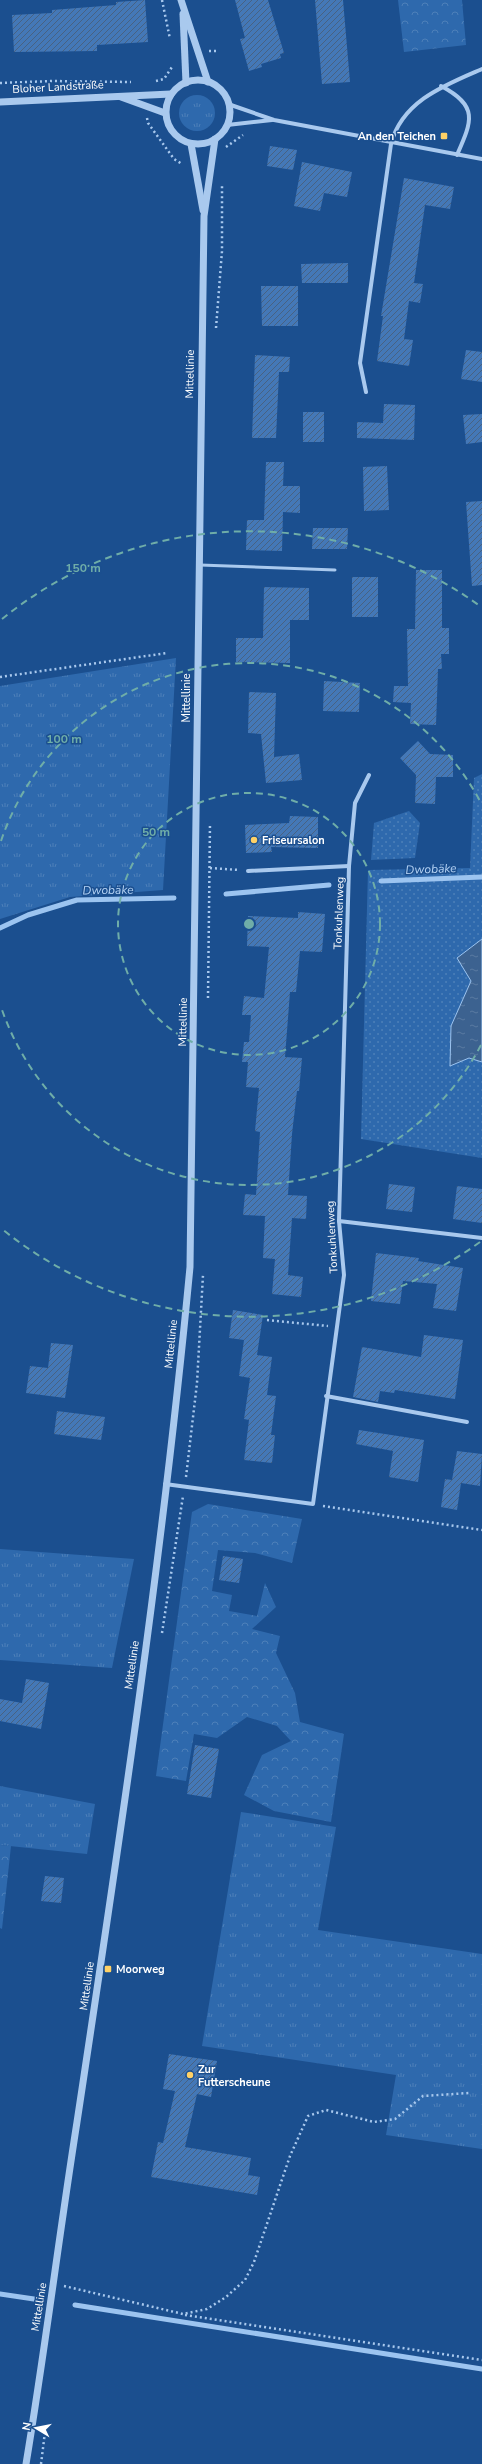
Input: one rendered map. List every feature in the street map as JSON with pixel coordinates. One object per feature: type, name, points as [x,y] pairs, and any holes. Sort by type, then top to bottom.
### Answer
[{"type":"street","points":[[182,4],[200,52],[208,82]]},
{"type":"street","points":[[182,4],[186,82]]},
{"type":"street","points":[[366,392],[360,363],[391,144],[395,128],[408,111],[441,86],[482,69]]},
{"type":"street","points":[[201,80],[208,82],[224,94],[228,104],[227,125],[216,139],[203,144],[191,144],[181,140],[173,133],[166,114],[171,94],[186,82],[201,80]]},
{"type":"street","points":[[441,86],[455,94],[467,104],[470,118],[467,132],[457,155]]},
{"type":"street","name":"Bloher Landstraße","points":[[0,102],[117,95],[171,94]]},
{"type":"street","name":"Bloher Landstraße","points":[[117,95],[166,114]]},
{"type":"street","points":[[228,104],[274,120],[391,144],[482,159]]},
{"type":"street","points":[[227,125],[274,120]]},
{"type":"street","name":"Mittellinie","points":[[26,2464],[54,2284],[132,1745],[181,1361],[190,1267],[196,892],[198,565],[204,216],[216,139]]},
{"type":"street","name":"Mittellinie","points":[[191,144],[204,216]]},
{"type":"street","name":"Tonkuhlenweg","points":[[313,1504],[326,1396],[344,1274],[339,1221],[350,866],[355,803],[368,775]]},
{"type":"street","name":"Tonkuhlenweg","points":[[248,870],[350,866]]},
{"type":"street","points":[[339,1221],[482,1238]]},
{"type":"street","points":[[326,1396],[467,1422]]},
{"type":"street","points":[[165,1484],[313,1504]]},
{"type":"lane","points":[[198,565],[335,570]]},
{"type":"path","points":[[162,0],[171,42]]},
{"type":"path","points":[[200,52],[217,51]]},
{"type":"path","points":[[151,94],[153,82],[164,79],[171,71],[174,56],[184,54]]},
{"type":"path","points":[[0,83],[52,81],[137,82]]},
{"type":"path","points":[[148,107],[148,123],[174,159],[189,168],[196,168]]},
{"type":"path","points":[[225,150],[227,145],[246,131]]},
{"type":"path","points":[[216,335],[222,252],[222,182]]},
{"type":"path","points":[[0,677],[167,653]]},
{"type":"path","points":[[210,868],[248,870]]},
{"type":"path","points":[[267,1320],[336,1327]]},
{"type":"path","points":[[313,1504],[482,1530]]},
{"type":"path","points":[[183,2314],[207,2309],[226,2296],[244,2280],[264,2237],[290,2156],[308,2116],[326,2110],[374,2122],[395,2119],[423,2096],[469,2092]]},
{"type":"path","points":[[54,2284],[183,2314],[482,2360]]},
{"type":"green space","points":[[398,0],[462,0],[466,45],[404,52]]},
{"type":"green space","points":[[197,95],[210,100],[215,113],[210,126],[197,131],[184,126],[179,113],[184,100]]},
{"type":"green space","points":[[176,658],[163,890],[70,897],[0,919],[0,686]]},
{"type":"green space","points":[[482,774],[482,939],[458,958],[471,981],[451,1026],[450,1065],[469,1058],[482,1062],[482,1158],[361,1139],[368,870],[470,868],[474,778]]},
{"type":"green space","points":[[409,811],[420,823],[415,858],[371,860],[374,823]]},
{"type":"green space","points":[[208,1504],[302,1519],[292,1563],[255,1553],[218,1550],[212,1591],[232,1595],[229,1611],[257,1616],[265,1583],[276,1607],[252,1629],[280,1636],[276,1653],[295,1693],[300,1722],[344,1734],[331,1822],[274,1811],[244,1795],[262,1755],[291,1741],[277,1726],[247,1717],[217,1738],[194,1734],[186,1781],[156,1776],[192,1512]]},
{"type":"green space","points":[[0,1549],[134,1559],[112,1668],[0,1660]]},
{"type":"green space","points":[[0,1786],[95,1804],[87,1854],[0,1845]]},
{"type":"green space","points":[[241,1812],[336,1827],[318,1930],[482,1954],[482,2149],[386,2135],[396,2075],[202,2046]]},
{"type":"green space","points":[[0,1845],[11,1846],[2,1929],[0,1928]]},
{"type":"water","points":[[482,939],[482,1062],[469,1058],[450,1066],[451,1026],[471,981],[457,958]]},
{"type":"building","points":[[145,0],[148,42],[97,45],[97,51],[14,52],[12,15],[52,13],[52,10],[116,5],[116,2]]},
{"type":"building","points":[[235,0],[268,0],[284,53],[280,54],[281,58],[261,64],[262,67],[249,71],[240,39],[245,38]]},
{"type":"building","points":[[315,0],[343,0],[350,82],[322,84]]},
{"type":"building","points":[[270,146],[297,150],[293,170],[267,166]]},
{"type":"building","points":[[302,162],[352,172],[347,197],[324,193],[320,211],[294,206]]},
{"type":"building","points":[[404,178],[454,187],[450,209],[425,205],[414,283],[423,284],[420,303],[409,301],[404,339],[413,340],[409,366],[377,361],[383,316],[381,316]]},
{"type":"building","points":[[348,263],[348,283],[302,283],[301,264]]},
{"type":"building","points":[[261,286],[298,286],[298,326],[262,326]]},
{"type":"building","points":[[466,350],[482,352],[482,382],[461,379]]},
{"type":"building","points":[[255,355],[290,357],[289,372],[279,372],[276,438],[252,438]]},
{"type":"building","points":[[384,404],[415,405],[414,440],[357,438],[357,422],[383,423]]},
{"type":"building","points":[[303,412],[324,412],[324,442],[303,442]]},
{"type":"building","points":[[482,414],[482,442],[466,444],[463,415]]},
{"type":"building","points":[[266,462],[284,462],[283,486],[300,486],[300,513],[283,512],[282,551],[246,550],[247,520],[264,520]]},
{"type":"building","points":[[387,466],[389,510],[364,511],[363,467]]},
{"type":"building","points":[[482,501],[482,585],[472,586],[466,502]]},
{"type":"building","points":[[313,528],[348,528],[347,549],[312,549]]},
{"type":"building","points":[[416,570],[442,570],[442,628],[449,628],[449,654],[441,654],[442,669],[438,669],[436,725],[410,724],[411,703],[393,702],[394,686],[408,686],[407,629],[415,629]]},
{"type":"building","points":[[352,577],[378,577],[378,617],[352,617]]},
{"type":"building","points":[[264,587],[309,588],[309,620],[290,620],[290,663],[236,662],[236,638],[263,638]]},
{"type":"building","points":[[324,681],[360,683],[359,712],[323,711]]},
{"type":"building","points":[[249,692],[276,693],[274,757],[299,754],[302,780],[266,783],[261,734],[248,733]]},
{"type":"building","points":[[418,741],[430,754],[453,755],[453,777],[436,777],[435,804],[415,803],[416,775],[400,758]]},
{"type":"building","points":[[290,816],[318,817],[318,848],[271,847],[272,852],[246,853],[245,825],[289,823]]},
{"type":"building","points":[[298,912],[325,914],[322,952],[300,951],[296,992],[290,992],[285,1057],[302,1058],[299,1091],[297,1091],[292,1134],[288,1195],[307,1196],[306,1219],[292,1218],[288,1275],[303,1277],[301,1297],[272,1294],[275,1259],[263,1258],[265,1216],[243,1215],[245,1194],[256,1195],[260,1132],[255,1131],[259,1088],[246,1087],[248,1062],[242,1062],[244,1042],[249,1042],[251,1015],[242,1015],[244,996],[264,998],[269,947],[247,946],[248,916],[298,918]]},
{"type":"building","points":[[389,1184],[415,1187],[412,1212],[386,1209]]},
{"type":"building","points":[[457,1186],[482,1189],[482,1223],[453,1219]]},
{"type":"building","points":[[376,1253],[419,1258],[418,1261],[463,1268],[456,1311],[433,1308],[437,1284],[403,1281],[400,1304],[371,1301]]},
{"type":"building","points":[[233,1310],[263,1315],[257,1355],[272,1357],[267,1395],[276,1396],[271,1435],[275,1435],[272,1463],[244,1460],[249,1420],[244,1419],[250,1378],[239,1376],[244,1340],[229,1338]]},
{"type":"building","points":[[424,1335],[463,1340],[455,1399],[395,1390],[394,1393],[380,1391],[378,1402],[353,1397],[362,1347],[421,1357]]},
{"type":"building","points":[[51,1343],[73,1345],[65,1398],[26,1393],[30,1366],[48,1368]]},
{"type":"building","points":[[57,1411],[105,1417],[101,1440],[54,1434]]},
{"type":"building","points":[[359,1430],[424,1440],[418,1482],[389,1477],[393,1451],[356,1444]]},
{"type":"building","points":[[457,1451],[482,1454],[480,1486],[461,1483],[457,1510],[441,1507],[445,1479],[452,1480]]},
{"type":"building","points":[[223,1556],[243,1559],[239,1583],[219,1580]]},
{"type":"building","points":[[26,1679],[49,1683],[41,1729],[0,1721],[0,1699],[22,1703]]},
{"type":"building","points":[[195,1745],[219,1749],[211,1798],[187,1794]]},
{"type":"building","points":[[45,1876],[64,1878],[61,1903],[41,1901]]},
{"type":"building","points":[[169,2054],[217,2061],[211,2097],[197,2094],[185,2147],[251,2158],[248,2175],[260,2177],[257,2195],[151,2177],[158,2142],[163,2143],[175,2091],[163,2089]]},
{"type":"waterway","name":"Dwobäke","points":[[381,881],[482,877]]},
{"type":"waterway","name":"Dwobäke","points":[[226,894],[329,885]]},
{"type":"waterway","name":"Dwobäke","points":[[0,928],[28,915],[77,900],[174,898]]},
{"type":"waterway","points":[[0,2294],[34,2299]]},
{"type":"waterway","points":[[75,2305],[482,2369]]},
{"type":"place","name":"An den Teichen","points":[[444,136]]},
{"type":"place","name":"Friseursalon","points":[[254,840]]},
{"type":"place","name":"Moorweg","points":[[108,1969]]},
{"type":"place","name":"Zur Futterscheune","points":[[190,2075]]}]
